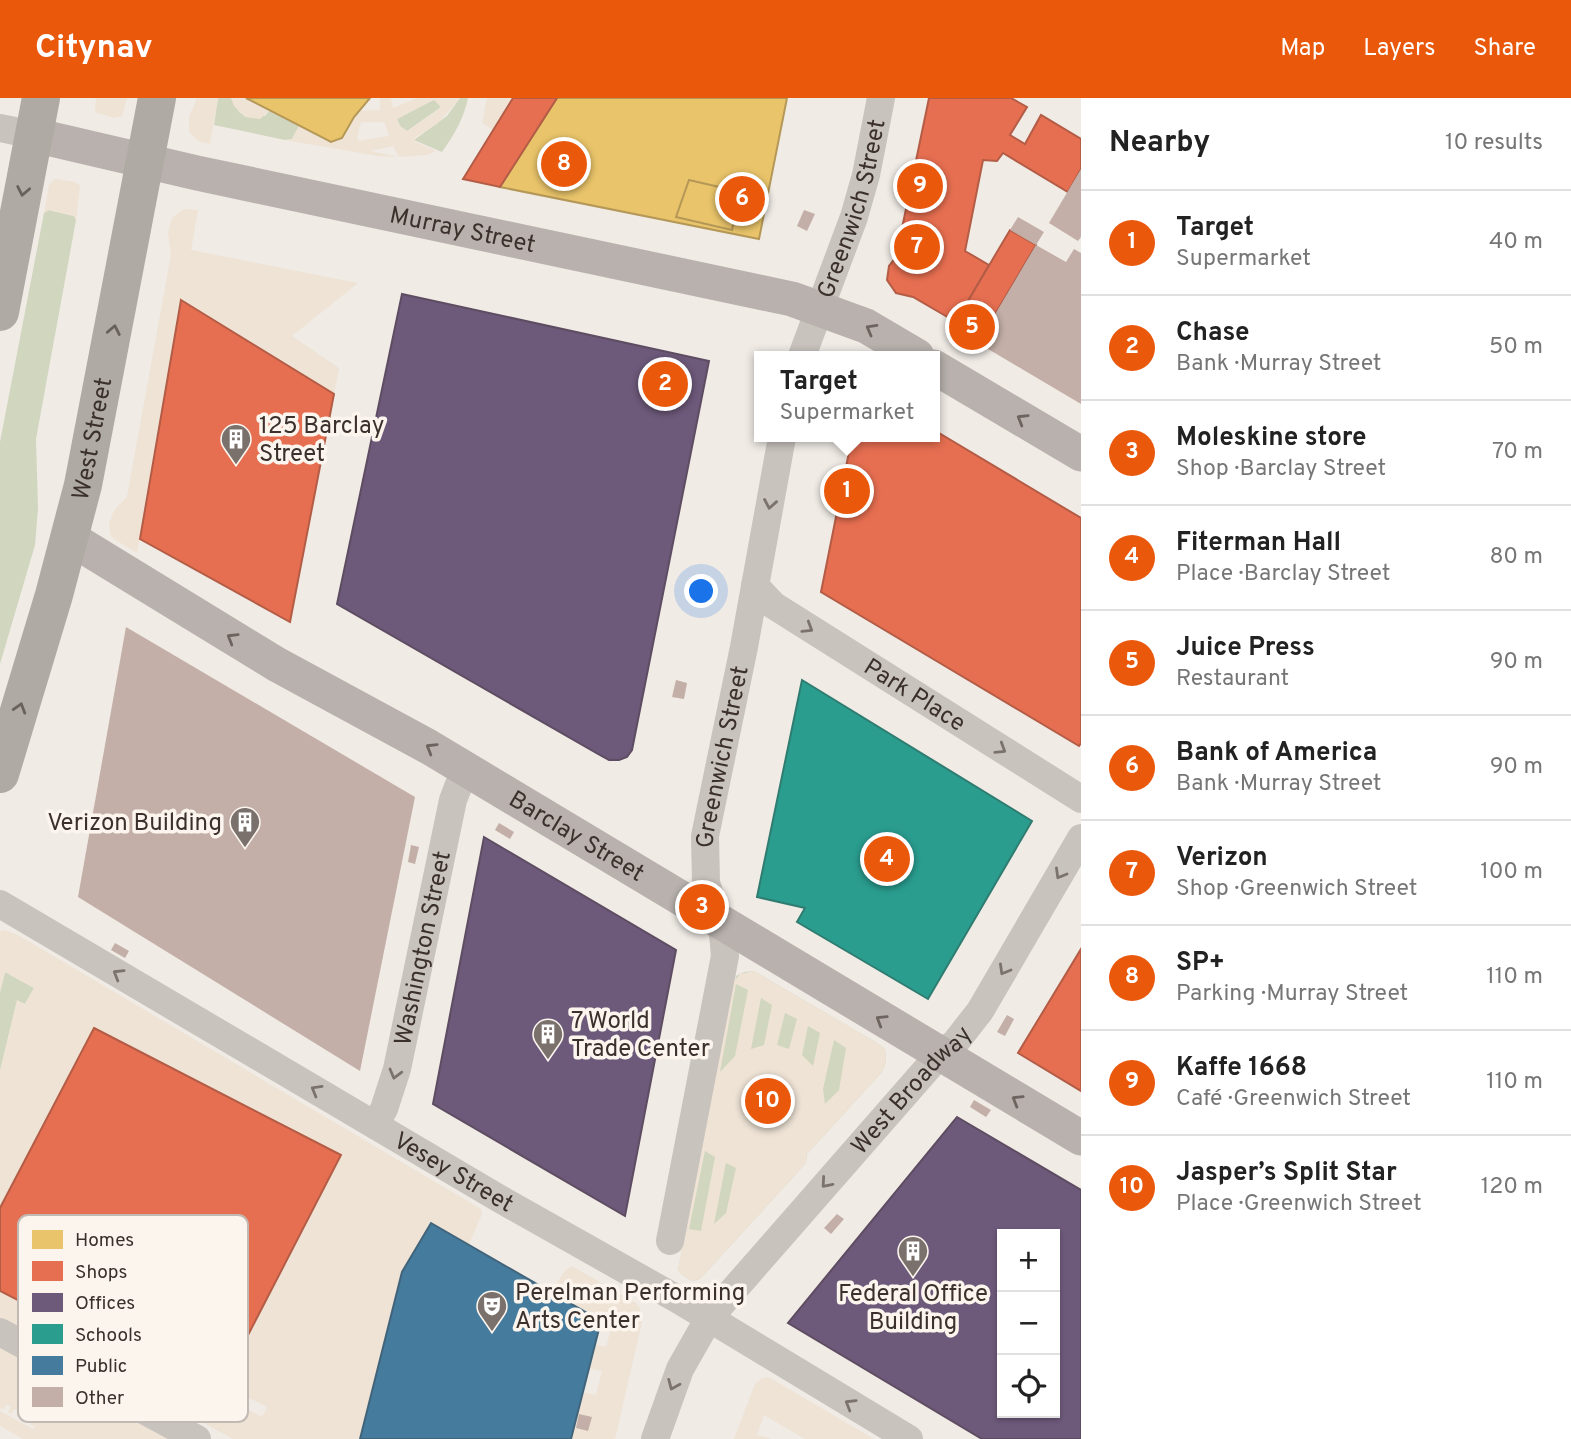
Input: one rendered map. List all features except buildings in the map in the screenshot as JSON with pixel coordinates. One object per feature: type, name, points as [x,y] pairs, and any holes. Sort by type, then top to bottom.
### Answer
[{"type":"highway","points":[[0,313],[17,132],[41,98]]},
{"type":"highway","name":"West Street","points":[[0,774],[70,538],[93,443],[157,98]]},
{"type":"main road","name":"Murray Street","points":[[17,132],[753,290],[821,308],[866,326],[908,351]]},
{"type":"main road","points":[[940,371],[1081,454]]},
{"type":"main road","name":"Barclay Street","points":[[70,538],[275,664],[408,735],[1081,1138]]},
{"type":"street","name":"Greenwich Street","points":[[804,351],[854,217],[866,175],[881,98]]},
{"type":"street","name":"Greenwich Street","points":[[670,1241],[724,956],[725,944],[720,922],[706,883],[705,836],[781,442]]},
{"type":"street","name":"Park Place","points":[[755,586],[773,605],[1081,799]]},
{"type":"street","name":"Washington Street","points":[[375,1125],[384,1109],[397,1069],[453,800],[465,769]]},
{"type":"street","name":"West Broadway","points":[[709,1318],[903,1095],[940,1054],[955,1043],[980,1011],[1081,838]]},
{"type":"street","name":"Vesey Street","points":[[0,904],[709,1318],[909,1439]]},
{"type":"street","points":[[654,1439],[680,1369],[709,1318]]},
{"type":"street","points":[[0,1332],[18,1342]]},
{"type":"street","points":[[166,1422],[197,1439]]},
{"type":"green space","points":[[218,98],[231,98],[240,113],[265,116],[269,111],[299,126],[292,139],[285,140],[214,125]]},
{"type":"green space","points":[[460,98],[468,98],[464,112],[442,152],[414,140],[447,116]]},
{"type":"green space","points":[[434,99],[441,107],[407,131],[400,126],[397,119]]},
{"type":"green space","points":[[48,210],[74,216],[76,220],[36,439],[38,508],[35,545],[0,664],[0,442],[44,213]]},
{"type":"green space","points":[[754,971],[877,1043],[885,1049],[886,1062],[882,1072],[807,1154],[806,1163],[700,1279],[692,1281],[678,1270],[736,976]]},
{"type":"green space","points":[[5,972],[34,988],[25,1004],[17,1001],[0,1071],[0,992]]},
{"type":"shaded area","points":[[96,98],[127,98],[122,116],[114,118],[95,112]]},
{"type":"shaded area","points":[[197,98],[218,98],[210,144],[198,141],[189,132],[189,117]]},
{"type":"shaded area","points":[[231,98],[246,98],[269,111],[260,119],[245,117],[234,106]]},
{"type":"shaded area","points":[[380,98],[391,98],[393,108],[417,98],[460,98],[437,124],[414,138],[416,142],[436,151],[427,155],[399,157],[393,146],[371,151],[398,157],[378,156],[285,140],[292,139],[299,126],[326,141],[336,141],[342,138],[359,111],[380,110]],"holes":[[[434,100],[441,107],[434,113],[407,131],[400,126],[397,119]],[[361,122],[384,122],[389,136],[359,141],[357,138]]]},
{"type":"shaded area","points":[[487,98],[513,98],[493,130],[482,123]]},
{"type":"shaded area","points":[[55,179],[75,182],[80,186],[76,220],[74,216],[49,210],[44,213],[49,185]]},
{"type":"shaded area","points":[[184,209],[198,210],[191,250],[358,283],[292,336],[339,368],[334,394],[181,301],[137,553],[114,539],[110,534],[109,523],[115,509],[127,497],[171,255],[168,233],[172,218]]},
{"type":"shaded area","points":[[4,930],[18,935],[481,1209],[482,1214],[469,1244],[431,1223],[402,1272],[360,1439],[233,1439],[202,1422],[248,1422],[248,1410],[262,1417],[267,1407],[248,1398],[248,1335],[341,1156],[94,1028],[0,1208],[0,1071],[17,1000],[25,1004],[34,988],[5,972],[0,992],[0,931]]},
{"type":"shaded area","points":[[754,971],[877,1043],[885,1049],[886,1062],[882,1072],[807,1154],[806,1163],[700,1279],[692,1281],[678,1270],[731,985],[740,974]],"holes":[[[736,984],[748,990],[735,1056],[720,1072]],[[761,998],[772,1005],[764,1045],[751,1049]],[[785,1013],[797,1019],[789,1049],[777,1045]],[[808,1026],[820,1033],[813,1066],[802,1055]],[[834,1040],[846,1048],[839,1090],[825,1104],[823,1089]],[[765,1082],[772,1082],[786,1107],[778,1117],[765,1119],[754,1088]],[[705,1151],[715,1157],[701,1231],[689,1229]],[[726,1163],[736,1168],[726,1213],[714,1224]]]},
{"type":"shaded area","points":[[572,1266],[636,1303],[640,1308],[642,1322],[615,1439],[571,1439],[583,1392],[596,1395],[602,1371],[589,1368],[594,1344],[606,1347],[612,1325],[551,1292],[565,1271]]},
{"type":"shaded area","points":[[0,1291],[18,1300],[18,1329],[0,1319]]},
{"type":"shaded area","points":[[0,1344],[18,1354],[18,1411],[14,1409],[11,1414],[8,1412],[11,1407],[7,1405],[3,1409],[0,1408]]},
{"type":"shaded area","points":[[768,1377],[874,1439],[805,1439],[764,1415],[757,1435],[772,1439],[734,1439],[755,1384]]},
{"type":"shaded area","points":[[0,1411],[33,1429],[35,1427],[30,1424],[140,1422],[171,1439],[23,1439],[0,1426]]},
{"type":"water","points":[[768,1081],[781,1087],[787,1100],[781,1113],[768,1119],[755,1113],[749,1100],[755,1087]]},
{"type":"place","name":"SP+","points":[[564,164]]},
{"type":"place","name":"Kaffe 1668","points":[[920,186]]},
{"type":"place","name":"Bank of America","points":[[742,199]]},
{"type":"place","name":"Verizon","points":[[917,247]]},
{"type":"place","name":"Juice Press","points":[[972,327]]},
{"type":"place","name":"Chase","points":[[665,384]]},
{"type":"place","name":"125 Barclay Street","points":[[236,466]]},
{"type":"place","name":"Target","points":[[847,491]]},
{"type":"place","name":"Verizon Building","points":[[245,849]]},
{"type":"place","name":"Fiterman Hall","points":[[887,859]]},
{"type":"place","name":"Moleskine store","points":[[702,907]]},
{"type":"place","name":"7 World Trade Center","points":[[548,1061]]},
{"type":"place","name":"Jasper’s Split Star","points":[[768,1101]]},
{"type":"place","name":"Federal Office Building","points":[[913,1278]]},
{"type":"place","name":"Perelman Performing Arts Center","points":[[492,1333]]}]
